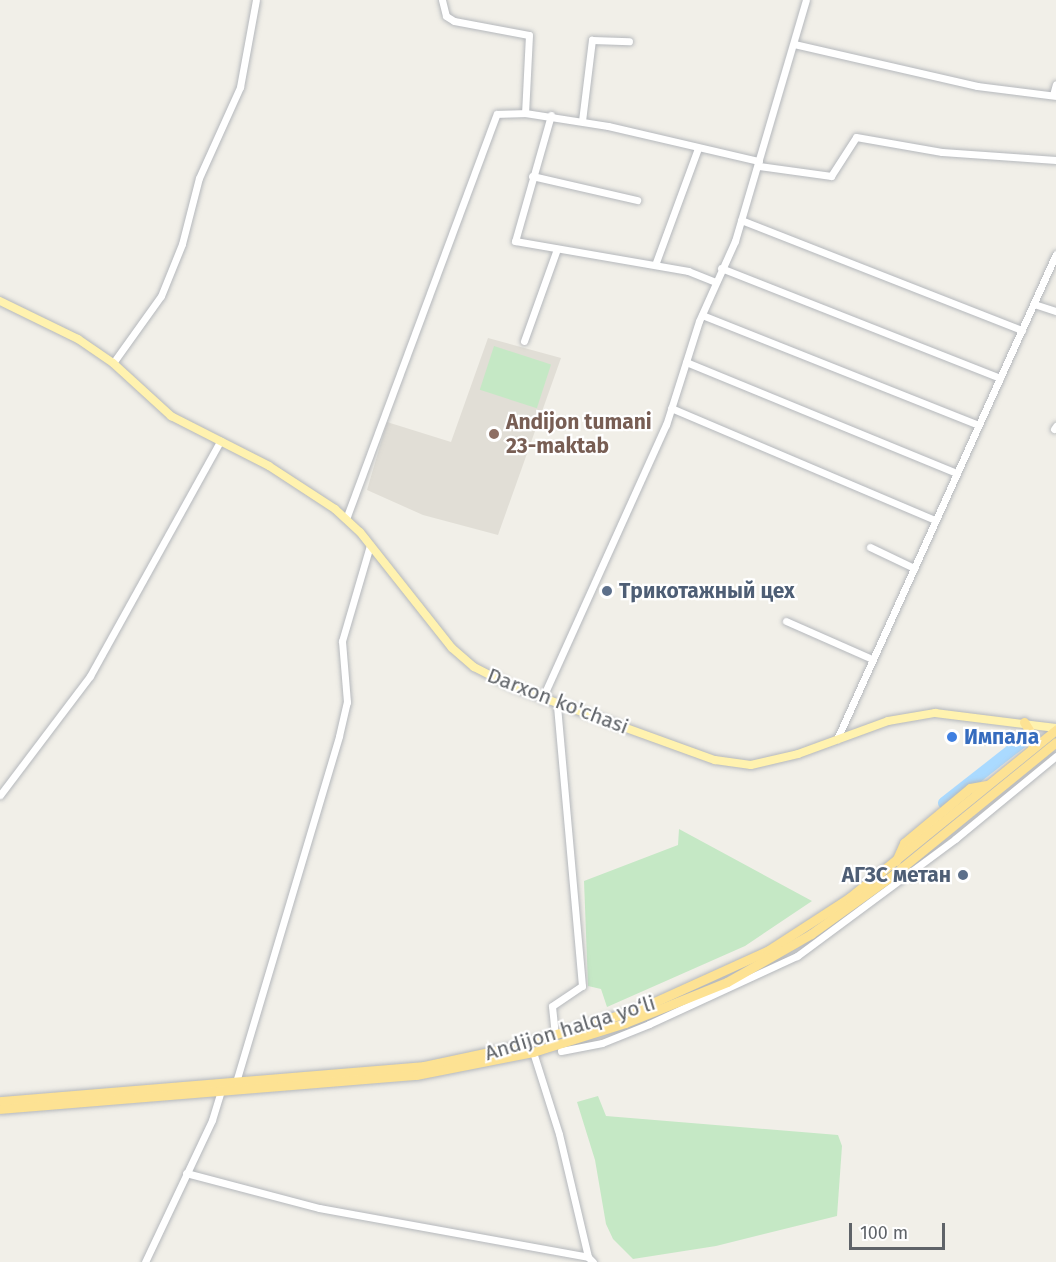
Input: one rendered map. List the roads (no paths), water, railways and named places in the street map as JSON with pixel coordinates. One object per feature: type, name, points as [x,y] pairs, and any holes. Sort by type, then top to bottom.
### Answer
[{"type":"highway","points":[[1024,722],[1034,738],[1032,749]]},
{"type":"highway","name":"Andijon halqa yo‘li","points":[[0,1109],[220,1093],[416,1075],[533,1052],[625,1023],[727,982],[811,934],[915,857],[1056,729]]},
{"type":"highway","name":"Andijon halqa yo‘li","points":[[0,1101],[424,1066],[555,1035],[639,1009],[715,977],[809,924],[1056,742]]},
{"type":"highway","points":[[993,787],[1005,797]]},
{"type":"highway","points":[[915,857],[923,864]]},
{"type":"highway","points":[[550,1045],[561,1052]]},
{"type":"main road","name":"Darxon ko'chasi","points":[[0,301],[78,339],[113,363],[171,416],[269,466],[346,519],[370,545],[452,648],[498,681],[542,699],[715,760],[751,765],[888,721],[935,713],[1024,722],[1056,729]]},
{"type":"street","points":[[113,363],[161,296],[180,250],[199,178],[240,87],[256,0]]},
{"type":"street","points":[[442,0],[446,16],[454,21],[529,35],[525,113]]},
{"type":"street","points":[[542,699],[671,408],[702,315],[741,220],[806,0]]},
{"type":"street","points":[[582,121],[592,40],[629,41]]},
{"type":"street","points":[[794,44],[977,86],[1054,96],[1056,84]]},
{"type":"street","points":[[346,519],[497,114],[551,115],[759,163],[831,176],[856,137],[942,152],[1056,160]]},
{"type":"street","points":[[551,115],[515,241],[655,265],[715,282]]},
{"type":"street","points":[[655,265],[698,148]]},
{"type":"street","points":[[532,176],[637,200]]},
{"type":"street","points":[[741,220],[1022,330]]},
{"type":"street","points":[[524,341],[557,249]]},
{"type":"street","points":[[837,739],[1056,254]]},
{"type":"street","points":[[721,268],[1000,378]]},
{"type":"street","points":[[1034,303],[1056,310]]},
{"type":"street","points":[[702,315],[978,425]]},
{"type":"street","points":[[686,362],[957,472]]},
{"type":"street","points":[[671,408],[935,520]]},
{"type":"street","points":[[0,795],[90,676],[220,441]]},
{"type":"street","points":[[236,1082],[339,736],[347,702],[342,640],[370,545]]},
{"type":"street","points":[[870,547],[914,568]]},
{"type":"street","points":[[786,621],[872,659]]},
{"type":"street","points":[[555,1035],[552,1006],[582,986],[557,704]]},
{"type":"street","points":[[561,1052],[602,1043],[755,977],[796,956],[923,864],[1056,756]]},
{"type":"street","points":[[186,1173],[319,1209],[591,1260],[564,1152],[533,1052]]},
{"type":"street","points":[[145,1262],[220,1102],[220,1093]]},
{"type":"waterway","points":[[944,803],[1027,738]]},
{"type":"place","name":"Andijon tumani 23-maktab","points":[[494,434]]},
{"type":"place","name":"Трикотажный цех","points":[[607,591]]},
{"type":"place","name":"Импала","points":[[952,737]]},
{"type":"place","name":"АГЗС метан","points":[[963,875]]}]
